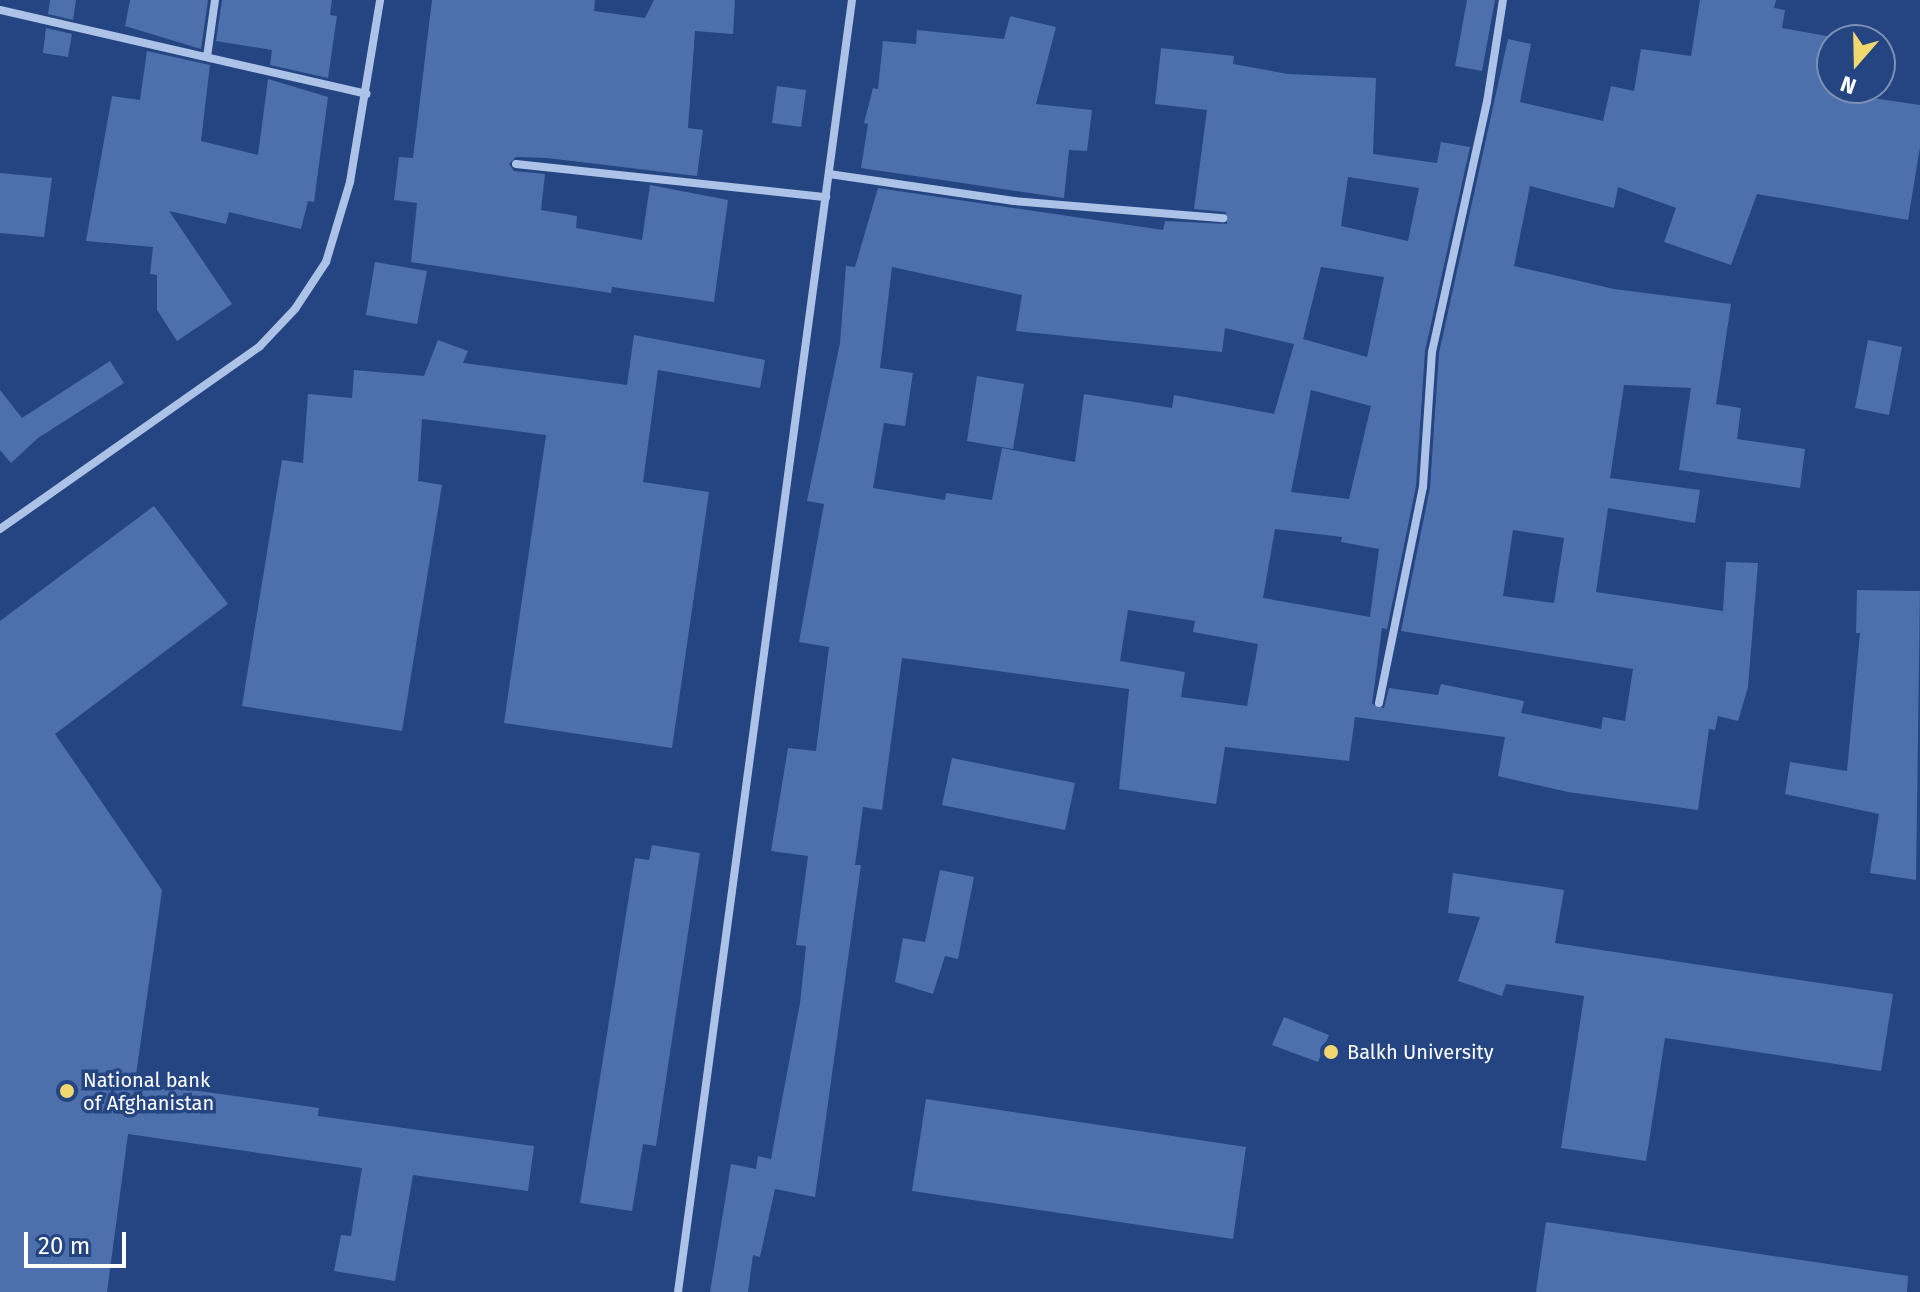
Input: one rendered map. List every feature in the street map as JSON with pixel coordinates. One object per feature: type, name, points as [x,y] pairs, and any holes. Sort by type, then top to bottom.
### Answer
[{"type":"street","points":[[207,57],[215,0]]},
{"type":"street","points":[[0,529],[260,346],[295,309],[326,262],[350,182],[380,0]]},
{"type":"street","points":[[678,1292],[852,0]]},
{"type":"street","points":[[1379,703],[1423,487],[1432,352],[1487,102],[1503,0]]},
{"type":"street","points":[[0,10],[366,94]]},
{"type":"street","points":[[516,164],[826,197]]},
{"type":"street","points":[[829,174],[1014,201],[1223,218]]},
{"type":"building","points":[[50,0],[76,0],[73,20],[48,14]]},
{"type":"building","points":[[130,0],[208,0],[201,49],[125,26]]},
{"type":"building","points":[[222,0],[332,0],[330,15],[337,16],[328,78],[270,65],[272,50],[216,41]]},
{"type":"building","points":[[432,0],[595,0],[594,11],[645,18],[654,0],[735,0],[733,34],[695,31],[688,128],[703,130],[697,176],[547,158],[516,157],[509,164],[514,171],[545,174],[541,210],[577,216],[576,228],[642,240],[650,185],[728,200],[714,302],[612,287],[611,293],[411,262],[417,203],[394,200],[399,157],[413,158]]},
{"type":"building","points":[[1467,0],[1495,0],[1482,71],[1455,66]]},
{"type":"building","points":[[1700,0],[1776,0],[1774,8],[1785,10],[1782,28],[1816,34],[1816,104],[1896,104],[1896,101],[1920,105],[1920,147],[1908,220],[1757,194],[1731,265],[1664,242],[1676,208],[1618,187],[1614,208],[1530,186],[1514,266],[1614,289],[1731,304],[1716,404],[1741,408],[1737,439],[1805,449],[1800,488],[1679,470],[1691,388],[1624,385],[1610,478],[1700,490],[1695,523],[1608,508],[1596,592],[1723,611],[1726,562],[1758,563],[1748,687],[1738,721],[1718,716],[1715,730],[1709,729],[1698,810],[1568,792],[1498,776],[1505,737],[1355,717],[1349,761],[1225,747],[1216,804],[1119,789],[1129,689],[902,658],[882,810],[863,807],[855,865],[861,865],[815,1197],[775,1189],[760,1257],[753,1255],[748,1292],[710,1292],[731,1164],[756,1169],[758,1156],[771,1159],[800,1003],[806,946],[796,945],[808,856],[771,851],[788,748],[816,751],[829,647],[799,642],[824,504],[807,501],[840,343],[846,266],[855,267],[878,188],[1163,230],[1165,221],[1227,224],[1226,212],[1194,209],[1207,110],[1155,104],[1161,48],[1234,56],[1233,64],[1288,74],[1376,78],[1373,154],[1437,163],[1441,142],[1470,147],[1425,351],[1416,486],[1387,629],[1382,628],[1372,704],[1384,708],[1389,688],[1438,695],[1441,684],[1524,701],[1521,713],[1601,729],[1603,717],[1625,721],[1633,669],[1401,631],[1430,488],[1439,353],[1508,39],[1531,44],[1520,102],[1603,121],[1611,86],[1634,91],[1641,49],[1691,56]],"holes":[[[1348,177],[1419,188],[1408,241],[1341,226]],[[892,267],[1022,295],[1016,331],[1222,352],[1225,328],[1294,344],[1274,414],[1174,395],[1172,408],[1084,394],[1075,462],[1002,448],[992,500],[946,493],[945,500],[873,488],[884,423],[905,426],[913,373],[880,368]],[[1321,267],[1384,277],[1367,357],[1303,339]],[[1311,390],[1371,406],[1349,499],[1291,492]],[[1275,529],[1342,537],[1341,542],[1379,549],[1370,617],[1263,598]],[[1513,530],[1564,538],[1554,603],[1503,596]],[[1128,610],[1195,621],[1193,632],[1258,644],[1247,706],[1181,697],[1185,672],[1120,661]]]},
{"type":"building","points":[[1010,16],[1056,27],[1036,104],[1092,110],[1087,151],[1069,150],[1064,198],[861,168],[868,124],[864,123],[873,88],[878,89],[883,41],[916,44],[917,30],[1004,39]]},
{"type":"building","points":[[46,28],[72,34],[68,57],[43,53]]},
{"type":"building","points":[[147,51],[210,65],[201,141],[258,155],[268,79],[328,97],[314,202],[308,201],[301,229],[229,212],[226,224],[169,211],[232,304],[177,341],[157,310],[157,275],[150,274],[153,247],[86,241],[112,96],[140,100]]},
{"type":"building","points":[[777,86],[806,90],[801,127],[772,123]]},
{"type":"building","points":[[0,173],[52,178],[44,237],[0,233]]},
{"type":"building","points":[[375,262],[427,271],[417,324],[366,315]]},
{"type":"building","points":[[634,335],[765,360],[760,388],[658,370],[643,482],[709,492],[672,748],[504,723],[546,435],[422,419],[418,481],[442,485],[402,731],[242,706],[282,460],[303,463],[308,394],[352,398],[354,370],[424,376],[438,340],[468,351],[463,363],[627,385]]},
{"type":"building","points":[[1868,340],[1902,347],[1889,415],[1855,408]]},
{"type":"building","points":[[110,361],[124,383],[38,438],[11,463],[0,450],[0,390],[22,418]]},
{"type":"building","points":[[977,376],[1024,384],[1013,449],[967,441]]},
{"type":"building","points":[[154,506],[228,604],[55,734],[162,890],[135,1082],[319,1108],[318,1116],[534,1146],[528,1191],[413,1175],[395,1281],[334,1271],[341,1235],[351,1236],[362,1168],[128,1134],[107,1292],[0,1292],[0,621]]},
{"type":"building","points":[[1857,590],[1920,591],[1916,880],[1870,873],[1879,814],[1785,794],[1790,762],[1847,771],[1860,633],[1856,633]]},
{"type":"building","points":[[952,758],[1075,783],[1065,830],[942,805]]},
{"type":"building","points":[[652,845],[700,853],[656,1146],[643,1144],[632,1211],[580,1203],[635,858],[649,860]]},
{"type":"building","points":[[940,870],[974,877],[958,959],[945,956],[933,994],[895,982],[903,938],[925,942]]},
{"type":"building","points":[[1453,873],[1564,890],[1555,943],[1893,994],[1881,1071],[1665,1038],[1646,1161],[1561,1148],[1584,996],[1506,984],[1502,996],[1458,981],[1480,917],[1448,913]]},
{"type":"building","points":[[1284,1017],[1329,1035],[1318,1062],[1272,1045]]},
{"type":"building","points":[[926,1099],[1246,1147],[1233,1239],[912,1191]]},
{"type":"building","points":[[1546,1222],[1908,1276],[1907,1292],[1536,1292]]},
{"type":"place","name":"Balkh University","points":[[1331,1052]]},
{"type":"place","name":"National bank of Afghanistan","points":[[67,1091]]}]
